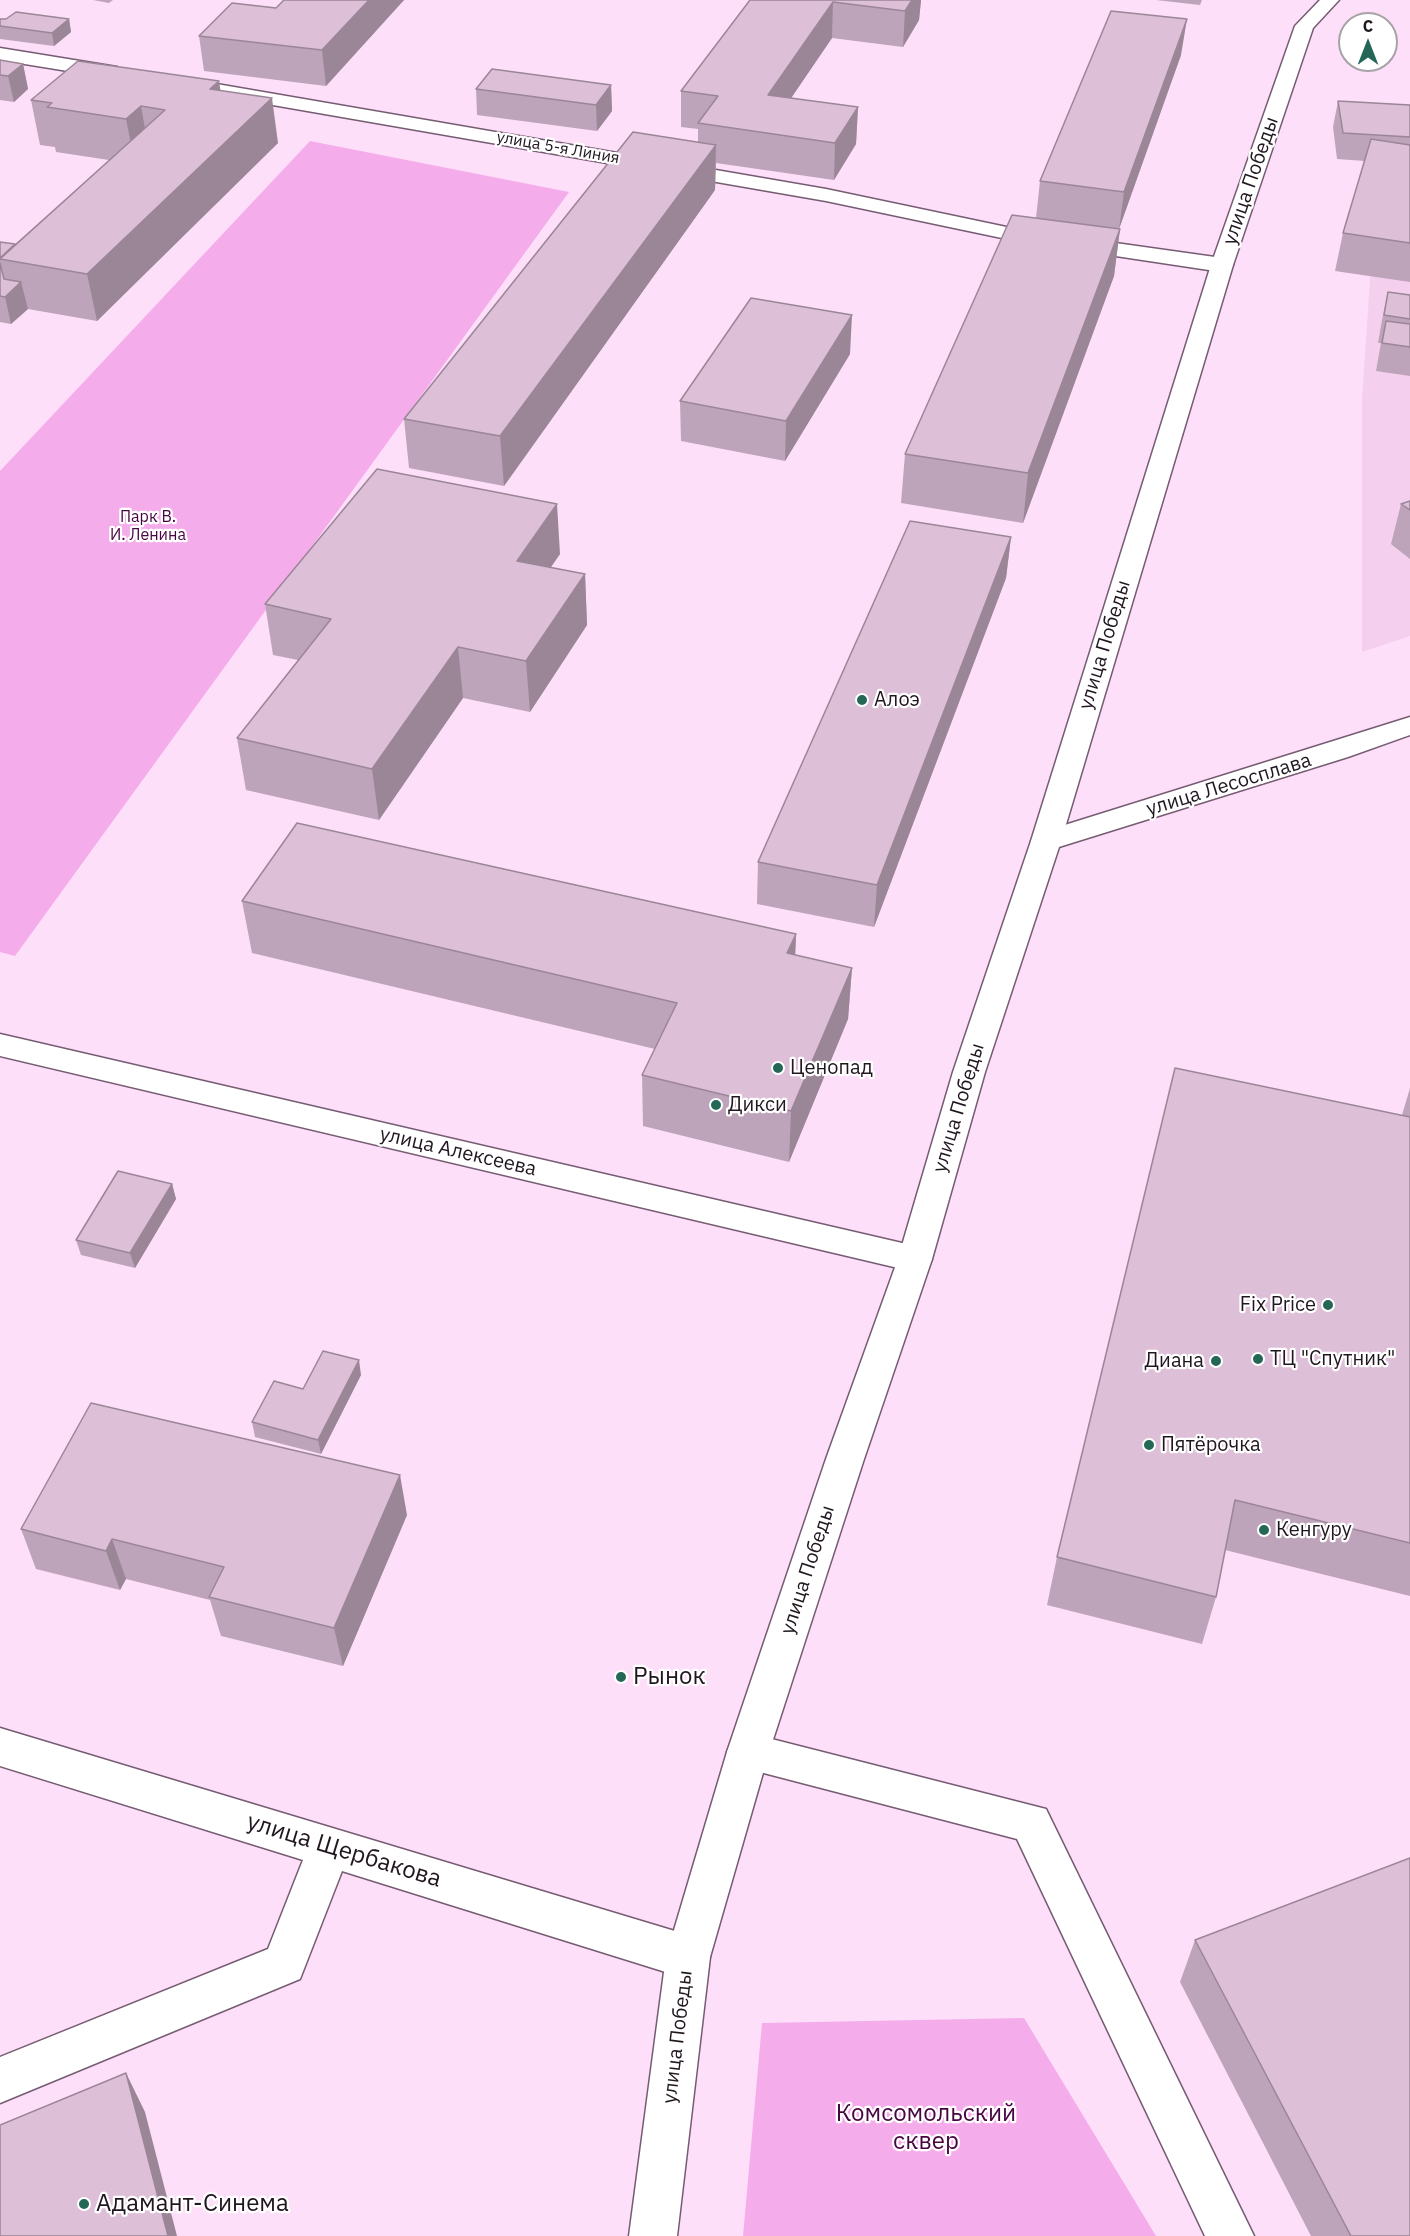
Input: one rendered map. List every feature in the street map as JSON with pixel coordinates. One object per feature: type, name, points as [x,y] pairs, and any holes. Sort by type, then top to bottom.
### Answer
[{"type":"street","name":"улица Победы","points":[[653,2236],[688,1957],[748,1752],[915,1259],[969,1072],[1046,840],[1222,265],[1304,26],[1330,0]]},
{"type":"street","points":[[0,54],[137,77]]},
{"type":"street","name":"улица 5-я Линия","points":[[160,81],[826,195],[1016,235],[1222,265]]},
{"type":"street","name":"улица Лесосплава","points":[[1046,840],[1338,751],[1410,726]]},
{"type":"street","name":"улица Алексеева","points":[[0,1046],[915,1259]]},
{"type":"street","name":"улица Щербакова","points":[[0,1747],[688,1957]]},
{"type":"street","points":[[748,1752],[1031,1823],[1230,2236]]},
{"type":"street","points":[[0,2079],[284,1965],[330,1846]]},
{"type":"shaded area","points":[[1377,176],[1410,176],[1410,636],[1362,652],[1362,399]]},
{"type":"green space","name":"Парк В. И. Ленина","points":[[310,141],[569,192],[15,956],[0,952],[0,471]]},
{"type":"green space","name":"Комсомольский сквер","points":[[1024,2018],[1156,2236],[743,2236],[762,2023]]},
{"type":"building","points":[[284,0],[369,0],[322,50],[199,36],[232,3],[276,8]]},
{"type":"building","points":[[750,0],[912,0],[905,11],[833,2],[768,95],[858,107],[835,143],[698,123],[718,96],[681,91]]},
{"type":"building","points":[[1111,11],[1187,19],[1124,192],[1040,181]]},
{"type":"building","points":[[16,12],[69,19],[52,33],[0,26],[0,19],[6,19]]},
{"type":"building","points":[[0,60],[23,64],[8,76],[0,75]]},
{"type":"building","points":[[78,61],[219,81],[210,89],[272,98],[87,274],[0,259],[165,110],[141,106],[126,119],[47,107],[52,103],[31,100]]},
{"type":"building","points":[[492,69],[611,85],[596,105],[476,89]]},
{"type":"building","points":[[1338,101],[1410,105],[1410,137],[1343,133]]},
{"type":"building","points":[[633,132],[716,145],[500,436],[404,419]]},
{"type":"building","points":[[1371,139],[1410,145],[1410,243],[1343,233]]},
{"type":"building","points":[[1012,215],[1120,229],[1028,473],[905,454]]},
{"type":"building","points":[[0,242],[15,244],[0,258]]},
{"type":"building","points":[[0,263],[4,279],[21,282],[5,297],[0,296]]},
{"type":"building","points":[[1388,292],[1410,295],[1410,319],[1384,315]]},
{"type":"building","points":[[751,298],[852,315],[786,421],[680,401]]},
{"type":"building","points":[[1386,321],[1410,324],[1410,347],[1382,343]]},
{"type":"building","points":[[377,469],[557,504],[517,561],[585,574],[526,661],[458,647],[372,769],[237,738],[331,619],[265,604]]},
{"type":"building","points":[[1410,501],[1410,510],[1401,504]]},
{"type":"building","points":[[910,521],[1011,537],[877,885],[758,862]]},
{"type":"building","points":[[297,823],[796,934],[787,953],[852,968],[791,1111],[642,1075],[677,1003],[242,901]]},
{"type":"building","name":"ТЦ \"Спутник\"","points":[[1175,1068],[1410,1117],[1410,1543],[1235,1500],[1216,1597],[1057,1557]]},
{"type":"building","points":[[118,1171],[172,1184],[130,1253],[76,1240]]},
{"type":"building","points":[[323,1351],[359,1360],[318,1440],[252,1422],[274,1381],[303,1389]]},
{"type":"building","points":[[91,1403],[400,1475],[334,1628],[209,1597],[224,1567],[112,1539],[106,1551],[21,1529]]},
{"type":"building","points":[[1410,1858],[1410,2236],[1351,2236],[1195,1940]]},
{"type":"building","name":"Адамант-Синема","points":[[126,2073],[168,2236],[0,2236],[0,2125]]},
{"type":"place","name":"Алоэ","points":[[862,700]]},
{"type":"place","name":"Ценопад","points":[[778,1068]]},
{"type":"place","name":"Дикси","points":[[716,1105]]},
{"type":"place","name":"Fix Price","points":[[1328,1305]]},
{"type":"place","name":"ТЦ \"Спутник\"","points":[[1258,1359]]},
{"type":"place","name":"Диана","points":[[1216,1361]]},
{"type":"place","name":"Пятёрочка","points":[[1149,1445]]},
{"type":"place","name":"Кенгуру","points":[[1264,1530]]},
{"type":"place","name":"Рынок","points":[[621,1677]]},
{"type":"place","name":"Адамант-Синема","points":[[84,2204]]}]
